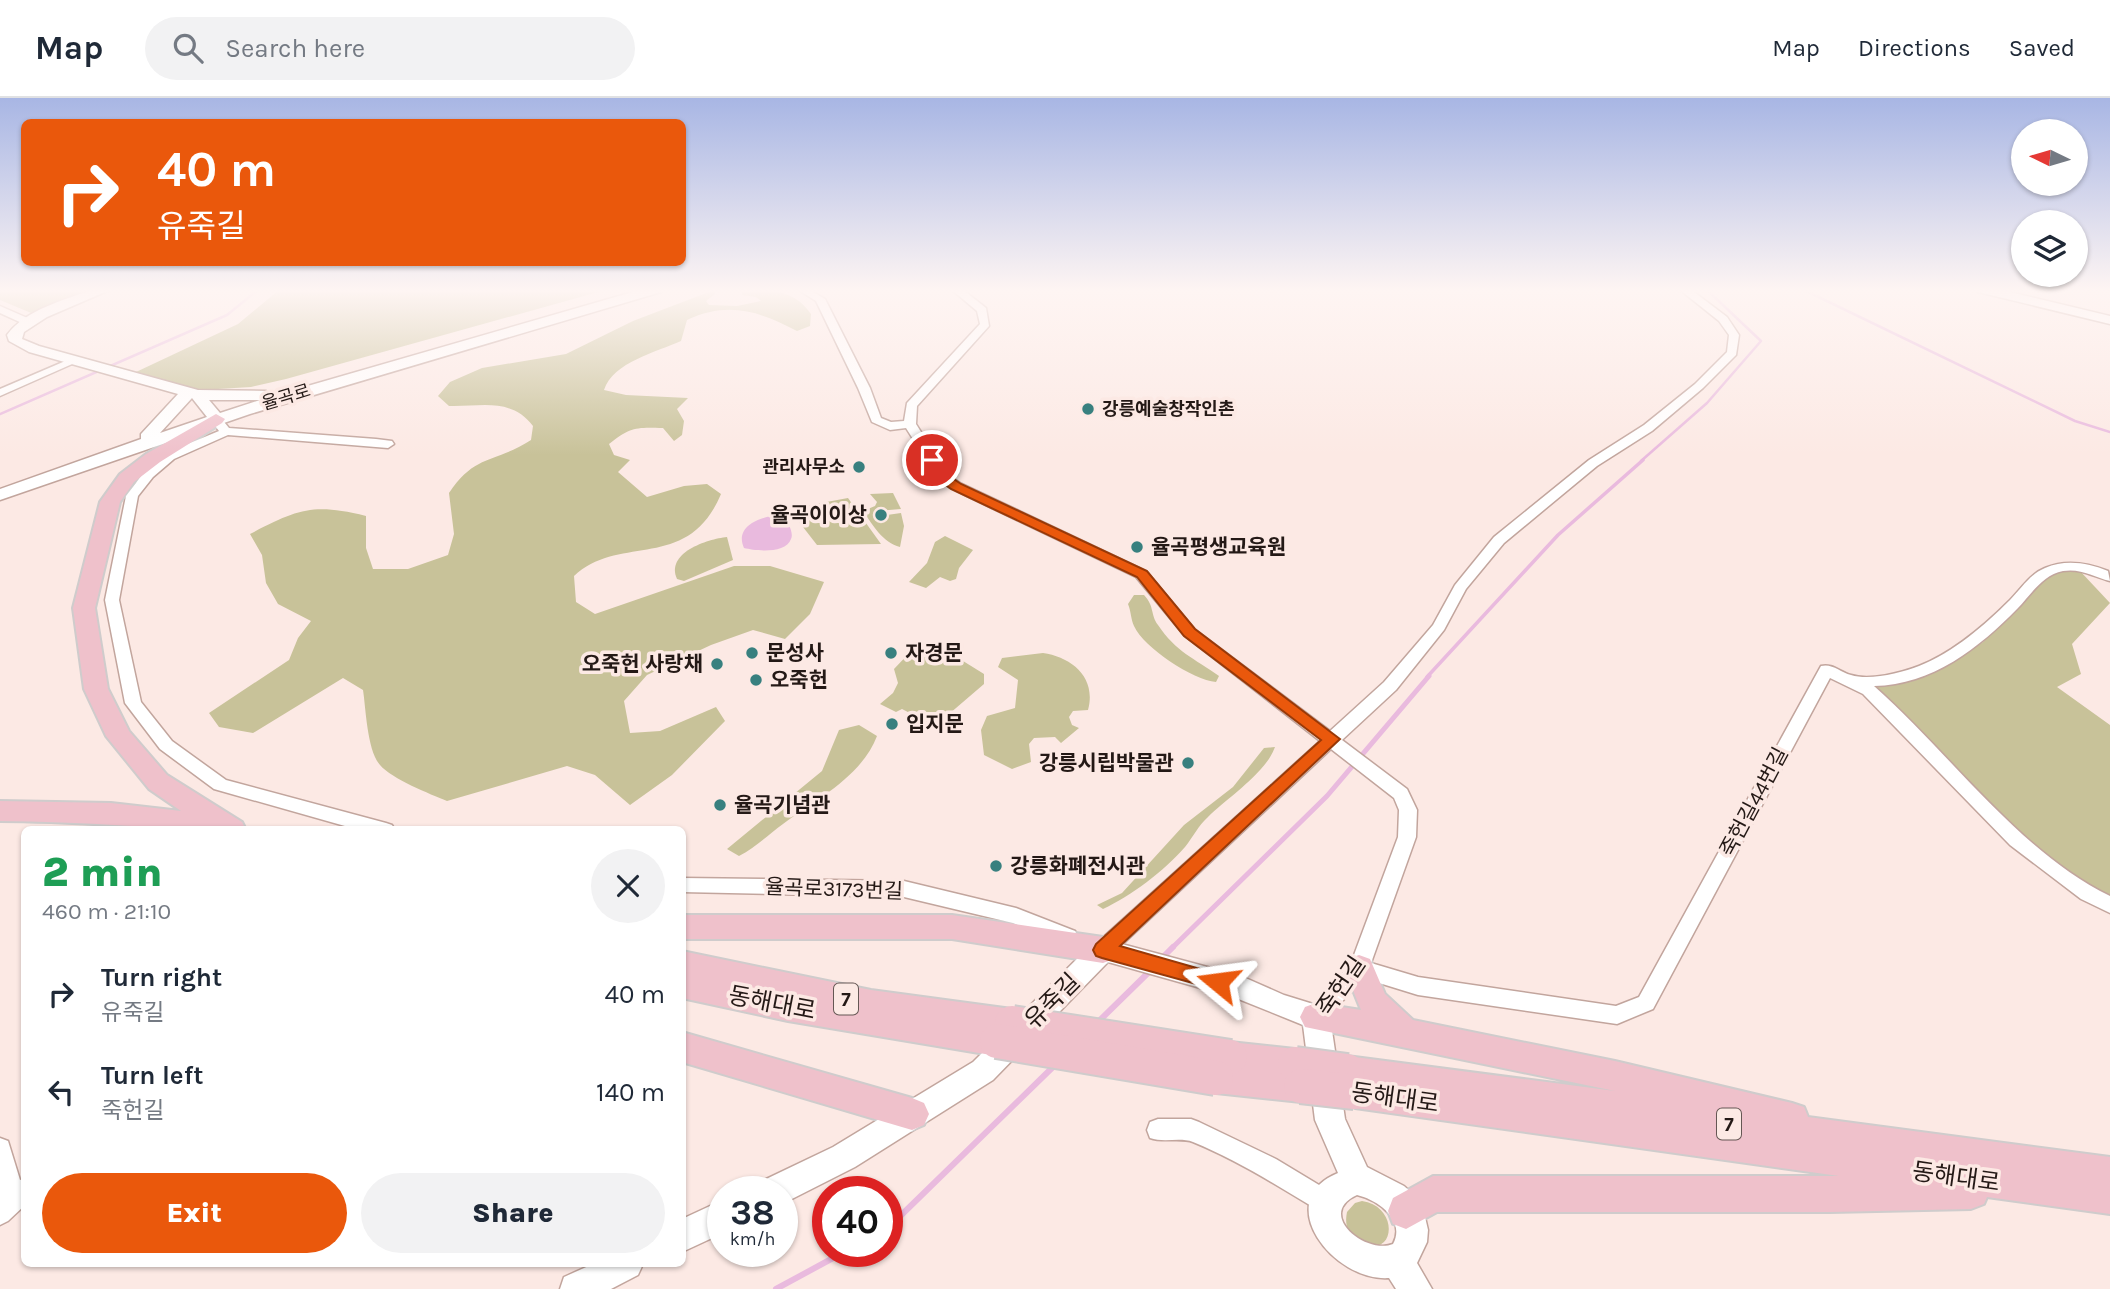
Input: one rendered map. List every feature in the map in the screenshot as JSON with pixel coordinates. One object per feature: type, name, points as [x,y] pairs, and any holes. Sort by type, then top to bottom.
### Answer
[{"type":"main road","points":[[221,425],[136,471],[110,502],[83,608],[96,689],[120,736],[159,782],[226,826]]},
{"type":"main road","points":[[0,811],[100,813],[153,817],[203,826]]},
{"type":"main road","points":[[0,826],[21,827]]},
{"type":"main road","points":[[686,927],[952,927],[1102,950]]},
{"type":"main road","name":"동해대로","points":[[686,965],[1004,1032],[1223,1068],[1298,1074],[2045,1189],[2110,1196]]},
{"type":"main road","points":[[1359,968],[1366,994],[1377,1011],[1403,1031]]},
{"type":"main road","name":"동해대로","points":[[686,985],[788,1007],[1004,1032]]},
{"type":"main road","points":[[1316,1017],[1403,1031],[1674,1089],[1908,1148]]},
{"type":"main road","points":[[686,1048],[912,1114]]},
{"type":"main road","name":"동해대로","points":[[1351,1082],[1908,1148],[2110,1175]]},
{"type":"main road","points":[[1406,1212],[1433,1194],[1830,1194],[2045,1189]]},
{"type":"street","points":[[24,345],[193,394],[282,397]]},
{"type":"street","name":"율곡로","points":[[0,495],[140,443],[221,425],[282,397],[464,345]]},
{"type":"street","points":[[843,345],[876,420],[890,426],[910,424]]},
{"type":"street","points":[[966,345],[911,405],[910,424],[943,477],[956,486],[1142,574],[1189,632],[1338,744]]},
{"type":"street","name":"유죽길","points":[[798,1180],[844,1157],[983,1071],[1102,950],[1338,744],[1439,627],[1460,588],[1499,540],[1593,463],[1648,428],[1699,386],[1732,353],[1733,345]]},
{"type":"street","points":[[0,393],[77,361]]},
{"type":"street","points":[[193,394],[221,425],[295,437],[388,444]]},
{"type":"street","points":[[140,443],[193,394]]},
{"type":"street","points":[[221,425],[170,456],[149,474],[132,496],[112,600],[133,703],[166,745],[220,785],[371,826]]},
{"type":"street","points":[[1849,680],[1868,681],[1913,676],[1951,658],[1979,639],[2049,570],[2089,567],[2110,578]]},
{"type":"street","name":"죽헌길44번길","points":[[1359,968],[1418,986],[1617,1015],[1646,1003],[1826,670],[1849,680]]},
{"type":"street","points":[[1849,680],[1869,690],[2016,840],[2088,894],[2110,905]]},
{"type":"street","name":"죽헌길","points":[[1338,744],[1401,794],[1408,810],[1407,837],[1359,968],[1316,1017],[1330,1120],[1357,1180]]},
{"type":"street","name":"율곡로3173번길","points":[[686,885],[904,889],[1016,916],[1102,950]]},
{"type":"street","points":[[1102,950],[1241,988],[1278,1005],[1316,1017]]},
{"type":"street","points":[[1158,1130],[1191,1130],[1268,1167],[1326,1202]]},
{"type":"street","points":[[0,1149],[12,1201]]},
{"type":"street","points":[[1357,1180],[1385,1188],[1397,1198],[1411,1226],[1411,1241],[1406,1253],[1385,1268],[1356,1264],[1333,1244],[1326,1230],[1326,1202],[1333,1191],[1343,1183],[1357,1180]]},
{"type":"street","points":[[686,1234],[707,1224]]},
{"type":"street","points":[[1397,1262],[1416,1289]]},
{"type":"street","points":[[576,1289],[621,1267]]},
{"type":"shaded area","points":[[194,345],[410,345],[251,387],[201,390],[136,372]]},
{"type":"shaded area","points":[[585,345],[672,345],[626,365],[616,372],[604,390],[626,395],[688,398],[677,409],[684,421],[682,435],[674,441],[663,428],[646,428],[628,431],[609,444],[614,455],[630,460],[618,472],[647,497],[684,486],[707,484],[721,494],[707,518],[691,534],[672,543],[592,563],[574,576],[576,602],[595,614],[734,566],[770,566],[824,582],[810,614],[785,639],[753,630],[711,645],[647,675],[624,701],[630,733],[660,731],[716,707],[725,721],[672,775],[630,805],[595,775],[567,766],[447,801],[421,790],[402,781],[380,765],[372,750],[363,690],[343,678],[253,733],[219,727],[209,713],[289,660],[298,638],[311,621],[278,604],[266,583],[262,555],[250,534],[294,514],[319,509],[332,510],[366,516],[366,548],[373,569],[408,569],[448,555],[454,534],[449,493],[468,471],[477,465],[531,440],[533,426],[524,417],[505,407],[449,406],[438,396],[450,382],[482,368],[566,354]]},
{"type":"shaded area","points":[[893,493],[901,509],[877,511],[875,516],[885,519],[887,515],[901,513],[904,526],[900,547],[883,537],[863,511],[875,506],[877,502],[870,494]]},
{"type":"shaded area","points":[[848,498],[881,544],[817,545],[789,509]]},
{"type":"shaded area","points":[[777,515],[785,517],[790,528],[792,537],[788,544],[770,550],[744,548],[742,540],[746,528],[764,518]]},
{"type":"shaded area","points":[[945,536],[973,550],[959,568],[956,579],[950,581],[940,577],[926,588],[909,582],[927,563],[935,542]]},
{"type":"shaded area","points":[[727,537],[733,560],[684,581],[677,579],[675,570],[682,555],[699,544]]},
{"type":"shaded area","points":[[2080,571],[2110,603],[2072,644],[2081,674],[2057,687],[2110,725],[2110,902],[2018,837],[1871,687],[1875,683],[1915,678],[1957,659],[1983,642],[2051,572]]},
{"type":"shaded area","points":[[1134,595],[1144,595],[1165,634],[1186,654],[1219,676],[1216,682],[1206,680],[1170,662],[1139,635],[1128,604]]},
{"type":"shaded area","points":[[915,647],[944,660],[955,656],[984,674],[984,684],[935,726],[902,709],[896,712],[880,704],[893,693],[898,683],[894,669]]},
{"type":"shaded area","points":[[1043,653],[1063,659],[1079,671],[1089,688],[1088,710],[1073,711],[1069,717],[1072,725],[1079,728],[1061,743],[1055,737],[1034,738],[1029,744],[1031,762],[1012,769],[984,755],[981,730],[987,716],[1015,708],[1018,680],[998,667],[1002,658]]},
{"type":"shaded area","points":[[859,725],[877,736],[861,763],[849,775],[739,856],[727,849],[822,771],[839,730]]},
{"type":"shaded area","points":[[1275,747],[1263,766],[1204,820],[1185,847],[1157,874],[1114,904],[1103,909],[1097,905],[1122,893],[1184,825],[1233,787],[1264,748]]},
{"type":"shaded area","points":[[1362,1201],[1382,1211],[1387,1219],[1388,1235],[1384,1242],[1378,1245],[1364,1243],[1352,1235],[1347,1226],[1347,1212],[1355,1203]]},
{"type":"waterway","points":[[0,414],[159,345]]},
{"type":"waterway","points":[[1641,461],[1707,403],[1758,345]]},
{"type":"waterway","points":[[1917,345],[2075,421],[2110,432]]},
{"type":"waterway","points":[[1427,677],[1558,535],[1643,460]]},
{"type":"waterway","points":[[1171,949],[1327,796],[1429,676]]},
{"type":"waterway","points":[[1162,958],[1171,949]]},
{"type":"waterway","points":[[1098,1022],[1151,970]]},
{"type":"waterway","points":[[903,1213],[1054,1066]]},
{"type":"waterway","points":[[776,1289],[817,1267]]},
{"type":"place","name":"강릉예술창작인촌","points":[[1088,409]]},
{"type":"place","name":"관리사무소","points":[[859,467]]},
{"type":"place","name":"율곡이이상","points":[[881,515]]},
{"type":"place","name":"율곡평생교육원","points":[[1137,547]]},
{"type":"place","name":"문성사","points":[[752,653]]},
{"type":"place","name":"자경문","points":[[891,653]]},
{"type":"place","name":"오죽헌 사랑채","points":[[717,664]]},
{"type":"place","name":"오죽헌","points":[[756,680]]},
{"type":"place","name":"입지문","points":[[892,724]]},
{"type":"place","name":"강릉시립박물관","points":[[1188,763]]},
{"type":"place","name":"율곡기념관","points":[[720,805]]},
{"type":"place","name":"강릉화폐전시관","points":[[996,866]]},
{"type":"route","points":[[932,460],[943,477],[956,486],[1142,574],[1189,632],[1332,739],[1102,950],[1218,982]]}]
